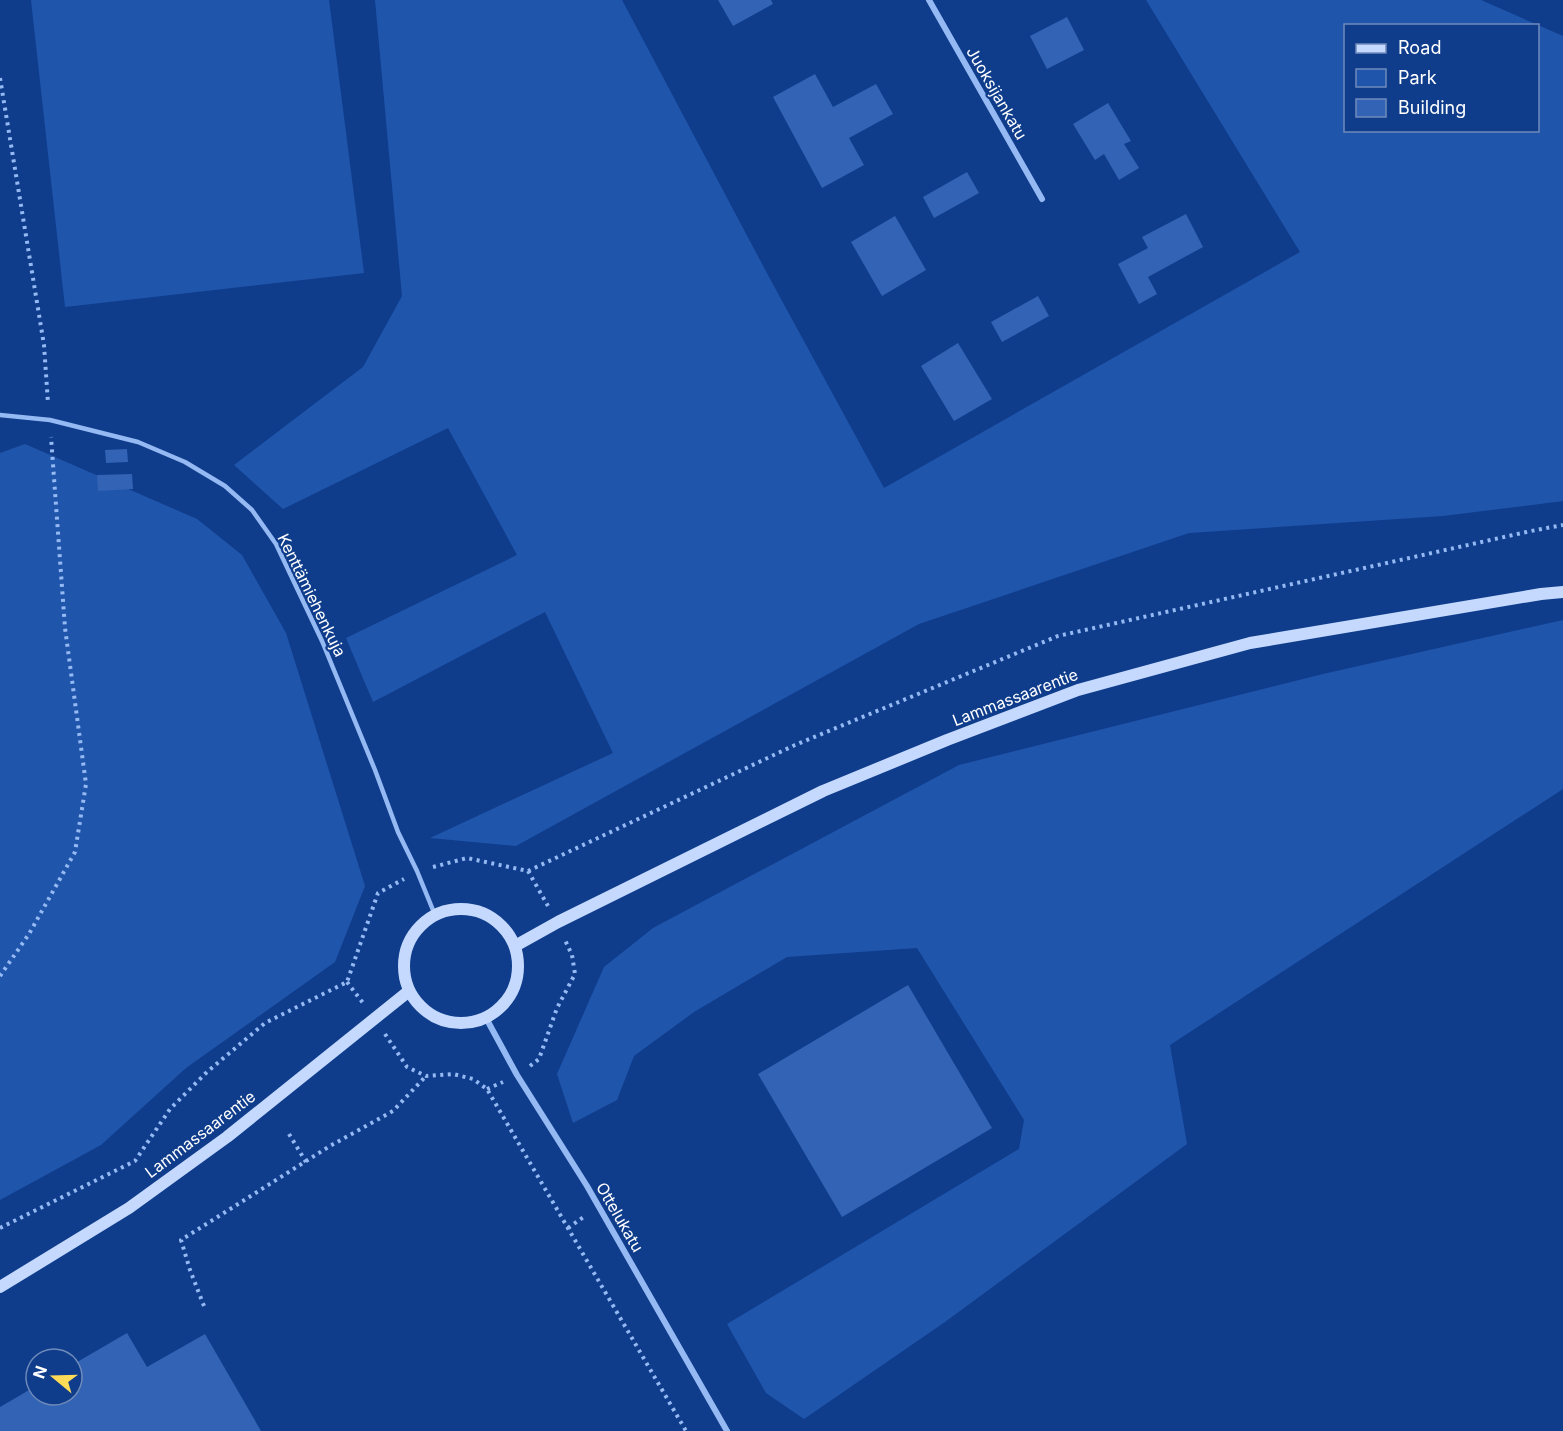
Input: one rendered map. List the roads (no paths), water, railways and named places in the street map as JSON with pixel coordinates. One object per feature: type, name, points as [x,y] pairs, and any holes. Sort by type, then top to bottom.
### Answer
[{"type":"street","name":"Juoksijankatu","points":[[928,0],[1042,199]]},
{"type":"street","name":"Lammassaarentie","points":[[515,946],[558,922],[823,791],[1078,690],[1250,643],[1563,592]]},
{"type":"street","points":[[450,909],[482,912],[502,926],[515,946],[518,967],[514,988],[503,1006],[486,1018],[464,1024],[442,1021],[423,1009],[409,991],[404,970],[406,948],[418,928],[435,915],[450,909]]},
{"type":"street","name":"Lammassaarentie","points":[[0,1287],[129,1208],[228,1137],[409,991]]},
{"type":"street","name":"Ottelukatu","points":[[486,1018],[517,1075],[587,1186],[727,1431]]},
{"type":"lane","name":"Kenttämiehenkuja","points":[[0,415],[50,420],[138,442],[185,462],[225,486],[252,510],[276,544],[322,641],[398,832],[435,915]]}]
